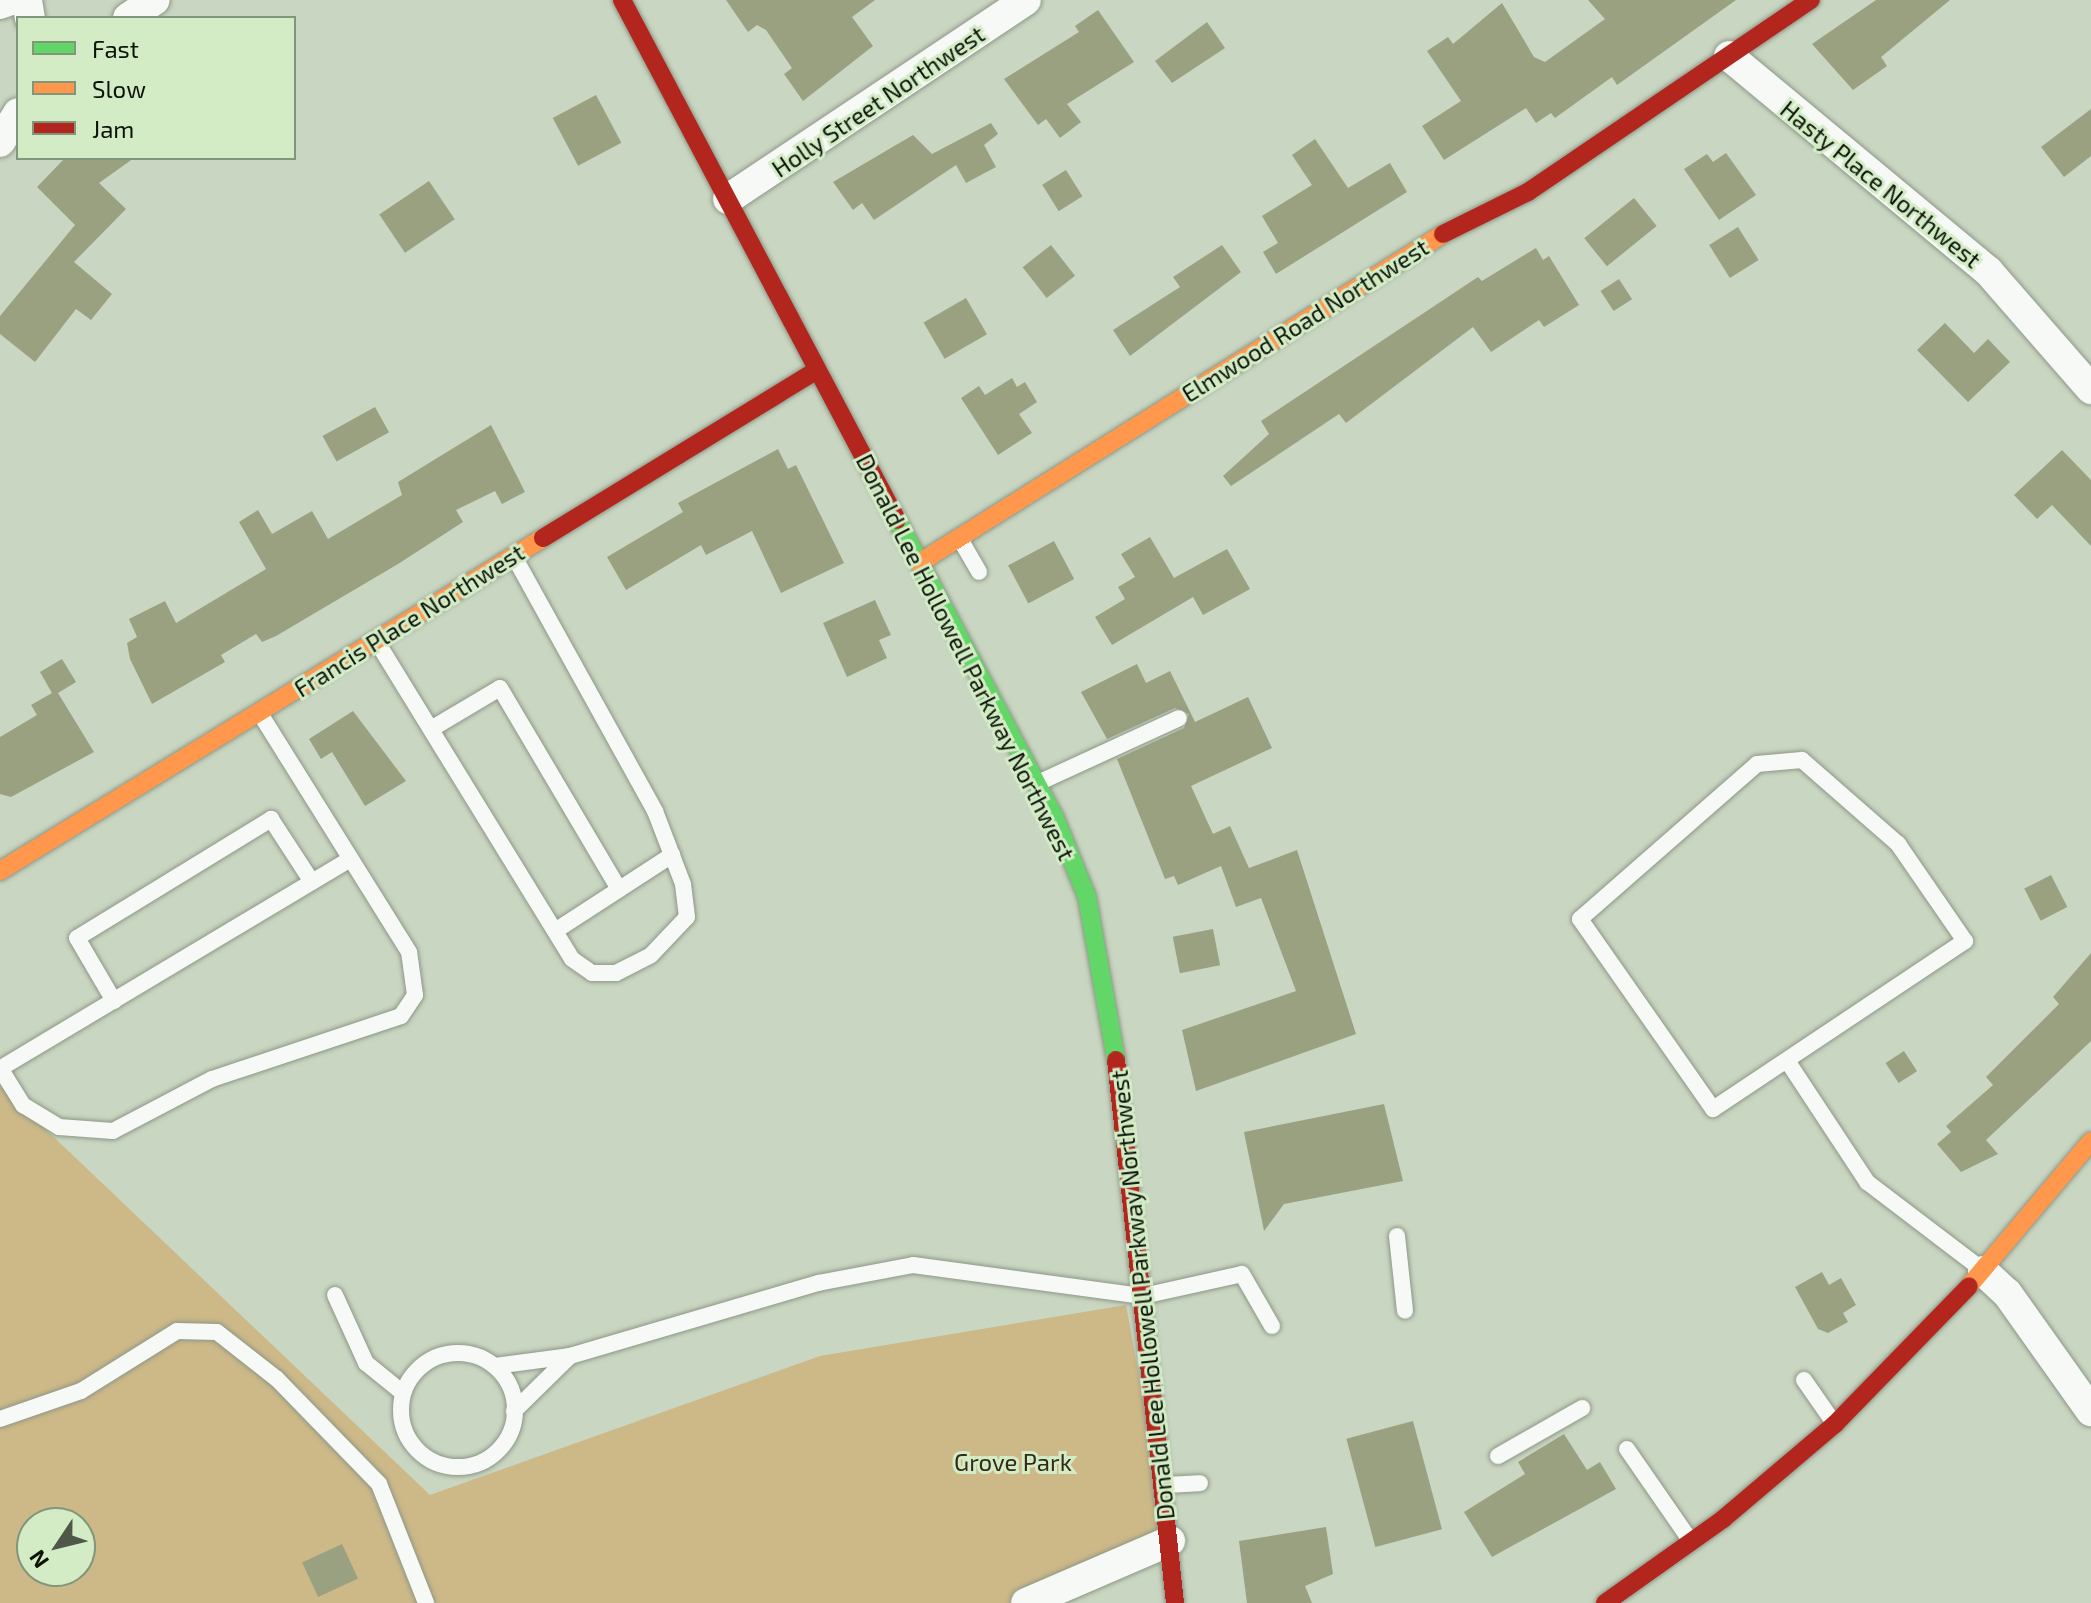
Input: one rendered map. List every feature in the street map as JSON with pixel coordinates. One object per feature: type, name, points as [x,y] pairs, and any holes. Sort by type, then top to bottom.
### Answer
[{"type":"street","points":[[0,4],[11,0]]},
{"type":"street","points":[[131,16],[155,0]]},
{"type":"street","name":"Donald Lee Hollowell Parkway Northwest","points":[[622,0],[1037,784],[1087,897],[1108,989],[1175,1603]]},
{"type":"street","name":"Holly Street Northwest","points":[[728,199],[1026,0]]},
{"type":"street","name":"Elmwood Road Northwest","points":[[919,563],[1403,253],[1528,192],[1811,0]]},
{"type":"street","name":"Hasty Place Northwest","points":[[1729,56],[1988,271],[2091,389]]},
{"type":"street","points":[[0,142],[16,116]]},
{"type":"street","name":"Francis Place Northwest","points":[[0,871],[817,370]]},
{"type":"street","points":[[1612,1601],[1835,1424],[1983,1271],[2091,1141]]},
{"type":"street","points":[[1983,1271],[2007,1293],[2091,1411]]},
{"type":"street","points":[[1026,1603],[1170,1541]]},
{"type":"lane","points":[[959,538],[979,572]]},
{"type":"lane","points":[[376,640],[555,931],[592,973],[616,973],[651,955],[687,917],[672,855],[514,556]]},
{"type":"lane","points":[[431,729],[500,688],[619,889]]},
{"type":"lane","points":[[259,712],[409,952],[415,995],[401,1016],[212,1079],[113,1131],[59,1127],[23,1105],[0,1068],[349,860]]},
{"type":"lane","points":[[1037,784],[1179,718]]},
{"type":"lane","points":[[1802,760],[1898,844],[1965,941],[1788,1062],[1713,1109],[1580,919],[1757,764],[1802,760]]},
{"type":"lane","points":[[114,1001],[77,938],[271,819],[312,882]]},
{"type":"lane","points":[[555,931],[672,855]]},
{"type":"lane","points":[[1788,1062],[1867,1182],[1983,1271]]},
{"type":"lane","points":[[1397,1236],[1405,1311]]},
{"type":"lane","points":[[495,1366],[570,1356],[818,1283],[913,1265],[1143,1296],[1242,1274],[1272,1326]]},
{"type":"lane","points":[[335,1295],[366,1363],[403,1393]]},
{"type":"lane","points":[[0,1419],[81,1391],[177,1331],[217,1332],[277,1379],[379,1484],[426,1603]]},
{"type":"lane","points":[[514,1411],[495,1366],[476,1354],[440,1354],[423,1363],[403,1393],[405,1431],[431,1460],[449,1467],[478,1463],[502,1448],[514,1411],[570,1356]]},
{"type":"lane","points":[[1804,1380],[1835,1424]]},
{"type":"lane","points":[[1498,1456],[1582,1408]]},
{"type":"lane","points":[[1627,1449],[1691,1541]]},
{"type":"lane","points":[[1164,1485],[1200,1483]]},
{"type":"green space","name":"Grove Park","points":[[0,1086],[430,1495],[820,1356],[1126,1305],[1172,1557],[1055,1603],[0,1603]]},
{"type":"building","points":[[726,0],[875,0],[852,17],[873,46],[803,101],[784,74],[792,68],[766,30],[757,25],[748,32]]},
{"type":"building","points":[[1588,0],[1736,0],[1617,85],[1612,77],[1555,118],[1551,113],[1536,123],[1526,108],[1444,160],[1422,126],[1461,101],[1427,51],[1448,37],[1453,44],[1502,3],[1534,57],[1545,62],[1605,19]]},
{"type":"building","points":[[1876,0],[1950,0],[1881,57],[1887,66],[1853,90],[1812,44]]},
{"type":"building","points":[[1098,10],[1134,62],[1067,104],[1081,122],[1060,138],[1046,119],[1038,125],[1004,79],[1079,32],[1075,26]]},
{"type":"building","points":[[1207,22],[1225,48],[1172,83],[1155,61]]},
{"type":"building","points":[[596,95],[621,143],[578,166],[553,118]]},
{"type":"building","points":[[2091,109],[2091,156],[2064,177],[2041,147]]},
{"type":"building","points":[[991,123],[998,134],[984,145],[996,167],[966,183],[956,165],[874,220],[862,203],[853,210],[833,182],[913,135],[932,154]]},
{"type":"building","points":[[1315,139],[1348,188],[1390,163],[1407,192],[1276,274],[1263,252],[1278,243],[1262,216],[1312,185],[1292,155]]},
{"type":"building","points":[[1726,153],[1756,195],[1719,220],[1684,169],[1707,154],[1713,162]]},
{"type":"building","points":[[63,160],[131,160],[99,183],[126,209],[74,262],[112,294],[91,320],[76,309],[35,362],[0,334],[0,316],[75,225],[37,187]]},
{"type":"building","points":[[1066,170],[1082,196],[1059,211],[1042,185]]},
{"type":"building","points":[[429,181],[455,219],[405,253],[379,215]]},
{"type":"building","points":[[1634,198],[1657,226],[1607,266],[1584,238]]},
{"type":"building","points":[[1738,227],[1759,260],[1730,278],[1709,245]]},
{"type":"building","points":[[1051,245],[1075,276],[1047,298],[1023,267]]},
{"type":"building","points":[[1222,245],[1241,272],[1130,356],[1113,330],[1180,287],[1173,277]]},
{"type":"building","points":[[1536,248],[1543,260],[1549,256],[1579,305],[1544,327],[1539,320],[1491,352],[1473,327],[1346,423],[1339,414],[1231,486],[1223,476],[1269,434],[1261,421],[1478,277],[1482,281]]},
{"type":"building","points":[[1619,279],[1632,299],[1614,311],[1601,291]]},
{"type":"building","points":[[966,298],[987,334],[945,359],[924,322]]},
{"type":"building","points":[[1945,323],[1974,353],[1988,339],[2010,362],[1968,402],[1917,350]]},
{"type":"building","points":[[1012,378],[1017,387],[1025,382],[1037,402],[1019,414],[1032,433],[998,455],[961,398],[979,386],[985,395]]},
{"type":"building","points":[[375,407],[389,432],[337,461],[323,436]]},
{"type":"building","points":[[491,425],[525,492],[502,504],[495,491],[456,510],[463,522],[398,564],[276,636],[262,642],[256,634],[221,655],[225,662],[152,704],[130,659],[127,643],[137,637],[129,619],[165,601],[176,623],[266,569],[239,522],[258,510],[272,534],[312,511],[328,539],[402,495],[398,482]]},
{"type":"building","points":[[778,449],[788,469],[796,465],[844,563],[781,593],[752,531],[706,555],[701,545],[626,590],[607,557],[683,512],[678,503]]},
{"type":"building","points":[[2062,450],[2091,480],[2091,546],[2052,505],[2037,519],[2014,495]]},
{"type":"building","points":[[1150,537],[1174,578],[1227,549],[1250,589],[1203,615],[1193,597],[1112,645],[1095,617],[1125,599],[1118,587],[1135,577],[1121,554]]},
{"type":"building","points":[[1054,541],[1074,579],[1028,603],[1008,565]]},
{"type":"building","points":[[875,600],[891,635],[879,640],[887,658],[847,677],[823,623]]},
{"type":"building","points":[[62,659],[76,682],[58,693],[94,752],[11,797],[0,794],[0,737],[37,715],[31,705],[52,693],[40,672]]},
{"type":"building","points":[[1137,664],[1146,683],[1170,671],[1195,722],[1248,697],[1272,748],[1191,786],[1213,834],[1230,826],[1249,868],[1297,850],[1356,1034],[1196,1091],[1182,1030],[1296,991],[1261,898],[1236,907],[1221,866],[1178,885],[1174,876],[1165,879],[1117,759],[1184,728],[1189,714],[1175,708],[1107,739],[1081,692]]},
{"type":"building","points":[[353,711],[406,781],[365,806],[332,752],[321,759],[309,739]]},
{"type":"building","points":[[2051,875],[2067,907],[2041,921],[2024,889]]},
{"type":"building","points":[[1213,929],[1220,965],[1180,973],[1173,937]]},
{"type":"building","points":[[2091,953],[2091,1041],[1986,1140],[1998,1154],[1961,1172],[1937,1144],[1951,1132],[1946,1126],[1993,1085],[1986,1077],[2059,1004],[2053,997]]},
{"type":"building","points":[[1904,1051],[1917,1071],[1899,1083],[1886,1063]]},
{"type":"building","points":[[1384,1104],[1403,1181],[1284,1204],[1264,1231],[1244,1132]]},
{"type":"building","points":[[1822,1272],[1829,1285],[1841,1278],[1856,1305],[1843,1313],[1848,1322],[1828,1333],[1818,1329],[1795,1287]]},
{"type":"building","points":[[1413,1421],[1442,1529],[1375,1547],[1346,1439]]},
{"type":"building","points":[[1564,1434],[1587,1470],[1600,1462],[1616,1489],[1492,1557],[1464,1512],[1525,1474],[1518,1462]]},
{"type":"building","points":[[1326,1527],[1333,1574],[1305,1586],[1312,1603],[1247,1603],[1239,1541]]},
{"type":"building","points":[[342,1544],[358,1578],[318,1597],[302,1563]]},
{"type":"traffic: fast","points":[[897,520],[1054,816],[1087,897],[1116,1060]]},
{"type":"traffic: slow","points":[[919,563],[1443,234]]},
{"type":"traffic: slow","points":[[0,871],[543,538]]},
{"type":"traffic: slow","points":[[1969,1286],[2091,1141]]},
{"type":"traffic: jam","points":[[622,0],[897,520]]},
{"type":"traffic: jam","points":[[1443,234],[1528,192],[1811,0]]},
{"type":"traffic: jam","points":[[543,538],[817,370]]},
{"type":"traffic: jam","points":[[1116,1060],[1175,1603]]},
{"type":"traffic: jam","points":[[1605,1603],[1723,1519],[1835,1424],[1969,1286]]}]
